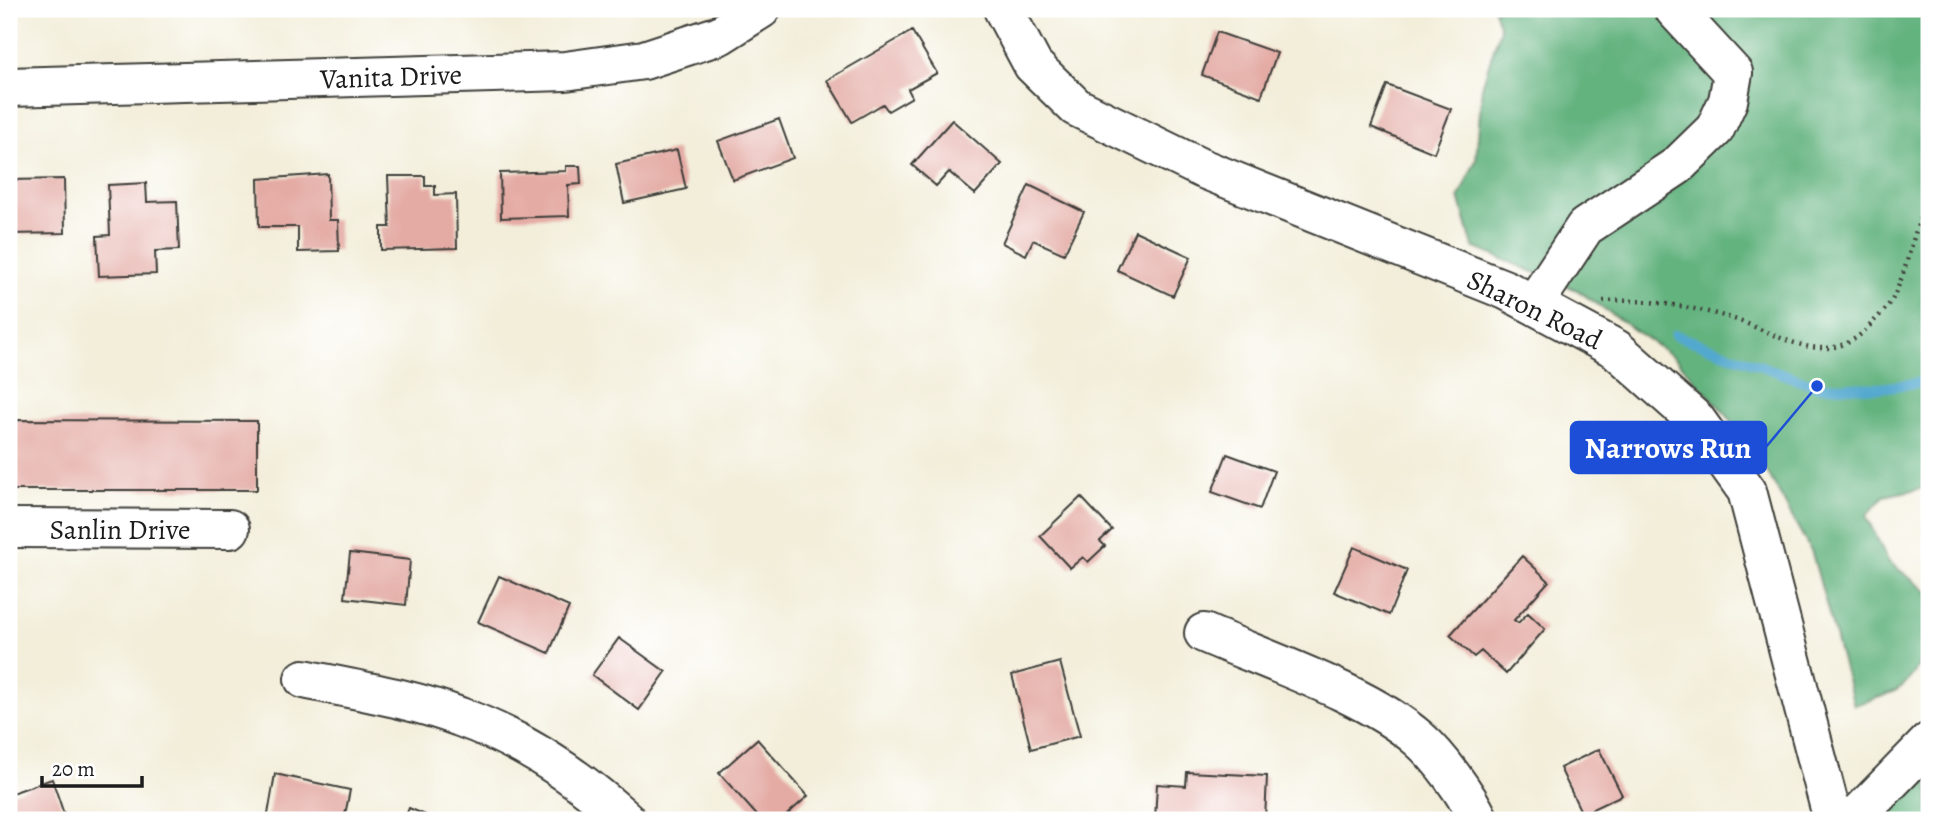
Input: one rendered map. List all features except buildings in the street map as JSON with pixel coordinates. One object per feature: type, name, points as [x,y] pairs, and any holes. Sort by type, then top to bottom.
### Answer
[{"type":"street","name":"Vanita Drive","points":[[9,87],[565,71],[644,60],[720,35],[761,9]]},
{"type":"street","name":"Sharon Road","points":[[1003,9],[1033,65],[1076,107],[1201,168],[1506,289],[1616,349],[1696,420],[1747,491],[1833,820]]},
{"type":"street","points":[[1534,304],[1586,227],[1676,166],[1715,129],[1728,101],[1733,73],[1674,9]]},
{"type":"street","name":"Sanlin Drive","points":[[9,528],[230,529]]},
{"type":"street","points":[[1204,633],[1364,703],[1396,721],[1422,740],[1461,791],[1479,820]]},
{"type":"street","points":[[304,679],[418,704],[460,717],[505,736],[593,790],[626,820]]},
{"type":"street","points":[[1853,820],[1929,742]]},
{"type":"path","points":[[1589,302],[1666,302],[1727,317],[1805,347],[1836,349],[1860,338],[1893,299],[1929,197]]},
{"type":"green space","points":[[1494,9],[1929,9],[1929,487],[1884,496],[1866,516],[1888,561],[1929,593],[1927,634],[1921,660],[1915,672],[1895,691],[1854,705],[1812,553],[1751,442],[1676,359],[1577,290],[1473,247],[1459,197],[1476,160],[1482,87],[1500,29]]},
{"type":"green space","points":[[1929,761],[1929,820],[1883,820],[1878,802]]},
{"type":"waterway","points":[[1675,335],[1817,386],[1880,388],[1923,382],[1929,366]]},
{"type":"place","name":"Narrows Run","points":[[1817,386]]}]
